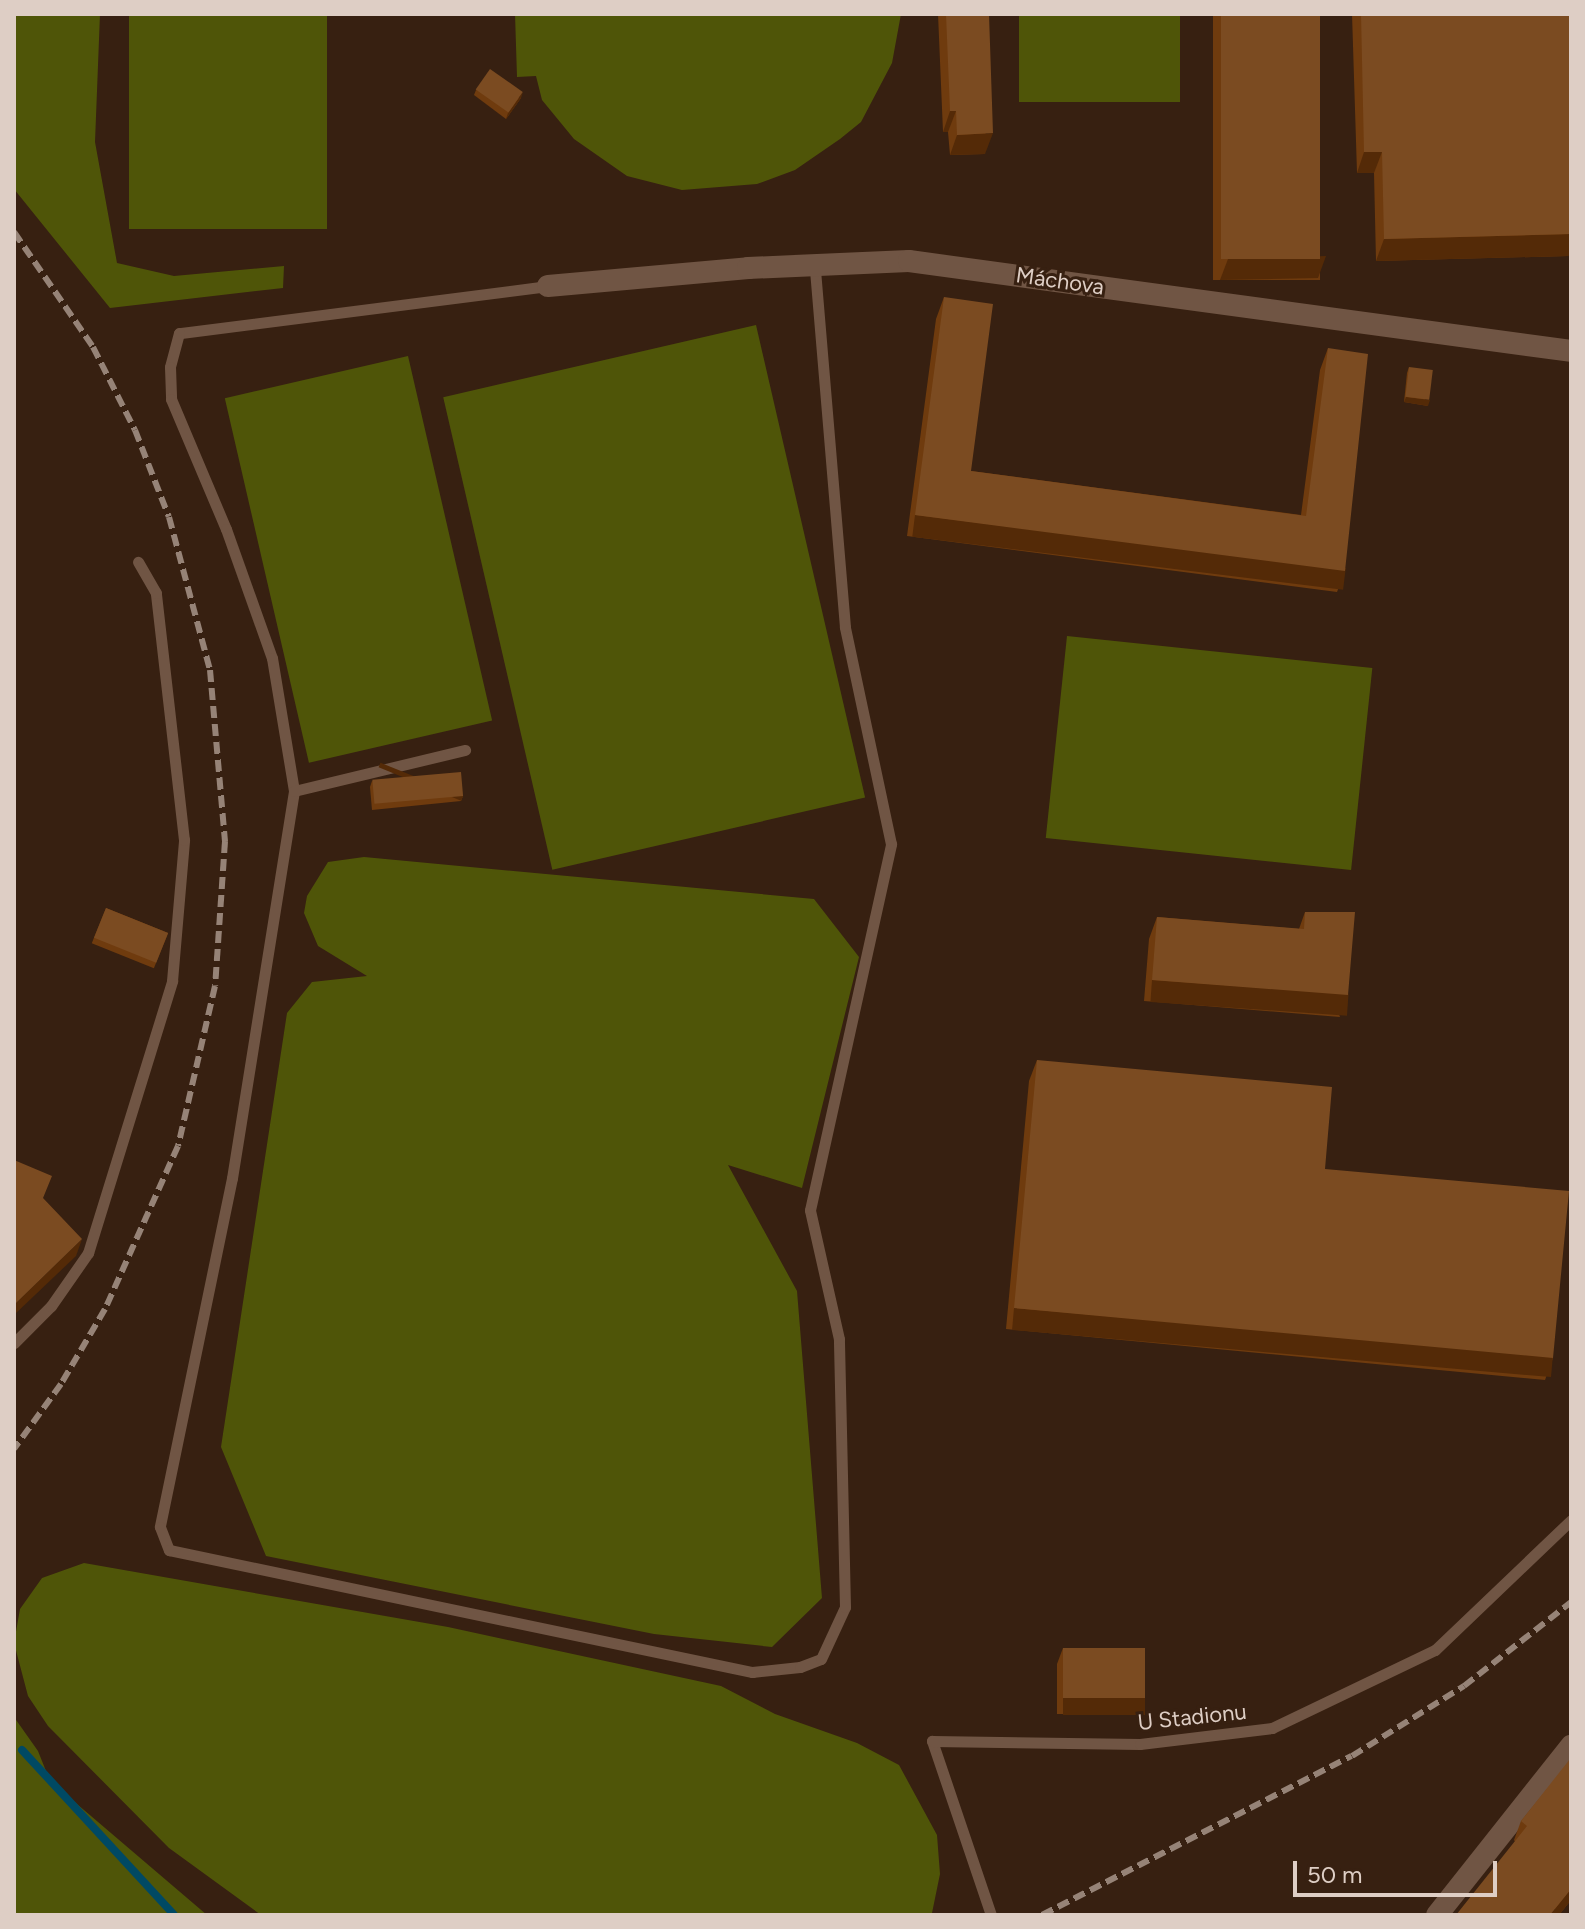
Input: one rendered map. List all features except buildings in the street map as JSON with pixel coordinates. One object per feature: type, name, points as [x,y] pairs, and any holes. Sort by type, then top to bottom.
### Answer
[{"type":"street","name":"Máchova","points":[[548,286],[909,261],[1571,351]]},
{"type":"street","points":[[1437,1915],[1571,1746]]},
{"type":"lane","points":[[548,286],[179,333],[170,367],[171,399],[226,529],[272,658],[294,791],[232,1178],[160,1527],[169,1550],[752,1672],[800,1667],[821,1659],[845,1607],[844,1395],[839,1339],[810,1210],[891,844],[845,627],[815,267]]},
{"type":"lane","points":[[14,1343],[51,1306],[88,1253],[172,981],[184,840],[156,593],[138,562]]},
{"type":"lane","points":[[294,791],[465,750]]},
{"type":"lane","name":"U Stadionu","points":[[991,1915],[932,1741],[1140,1744],[1272,1728],[1435,1650],[1571,1520]]},
{"type":"green space","points":[[14,14],[100,14],[95,142],[117,263],[174,276],[284,266],[283,288],[110,308],[14,189]]},
{"type":"green space","points":[[129,14],[327,14],[327,229],[129,229]]},
{"type":"green space","points":[[515,14],[901,14],[892,63],[861,122],[840,139],[795,170],[757,184],[682,190],[627,176],[574,139],[542,100],[536,76],[517,77]]},
{"type":"green space","points":[[1019,14],[1180,14],[1180,102],[1019,102]]},
{"type":"green space","points":[[756,325],[865,798],[552,870],[443,397]]},
{"type":"green space","points":[[408,356],[492,720],[309,763],[225,398]]},
{"type":"green space","points":[[1067,636],[1372,668],[1351,870],[1046,838]]},
{"type":"green space","points":[[364,857],[814,899],[859,957],[802,1188],[728,1165],[797,1291],[822,1598],[772,1647],[654,1634],[266,1556],[221,1447],[287,1013],[312,982],[367,976],[318,946],[304,913],[307,896],[328,862]]},
{"type":"green space","points":[[84,1563],[448,1627],[721,1686],[775,1714],[857,1743],[899,1765],[937,1835],[940,1874],[932,1913],[261,1915],[169,1848],[48,1726],[28,1696],[14,1643],[20,1609],[42,1578]]},
{"type":"green space","points":[[14,1717],[38,1751],[50,1781],[207,1915],[14,1915]]},
{"type":"waterway","points":[[22,1750],[174,1915]]},
{"type":"railway","points":[[14,232],[93,347],[135,430],[169,517],[210,670],[225,841],[215,986],[178,1146],[105,1309],[61,1384],[14,1449]]},
{"type":"railway","points":[[1042,1915],[1352,1756],[1464,1686],[1571,1602]]}]
